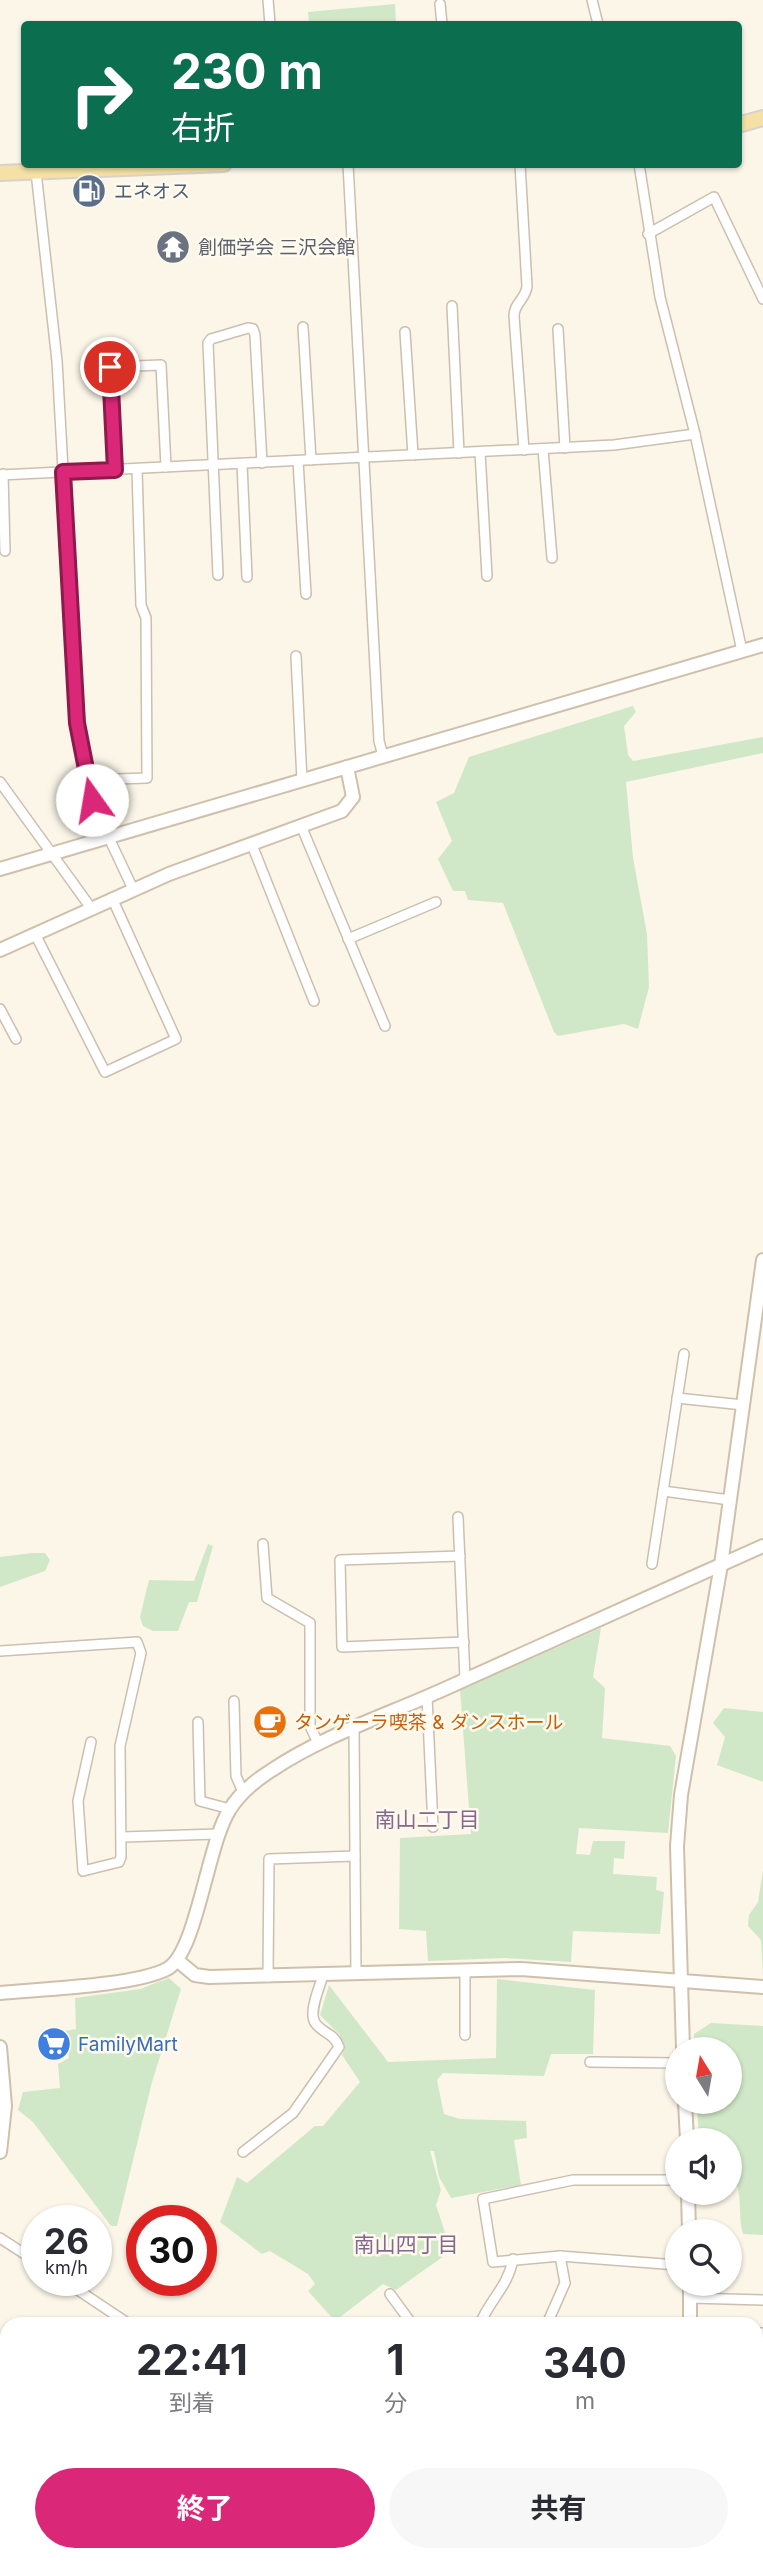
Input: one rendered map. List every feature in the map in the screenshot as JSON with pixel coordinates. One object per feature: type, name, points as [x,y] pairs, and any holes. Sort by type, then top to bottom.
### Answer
[{"type":"main road","points":[[742,124],[763,118]]},
{"type":"main road","points":[[0,173],[130,168]]},
{"type":"street","points":[[268,0],[270,21]]},
{"type":"street","points":[[592,0],[597,21]]},
{"type":"street","points":[[440,4],[442,21]]},
{"type":"street","points":[[348,168],[379,741],[383,756]]},
{"type":"street","points":[[520,168],[527,286],[526,294],[514,309],[514,316],[524,450]]},
{"type":"street","points":[[640,168],[660,298],[695,434],[742,650]]},
{"type":"street","points":[[36,172],[57,361],[76,712],[87,780],[105,839],[133,889]]},
{"type":"street","points":[[648,234],[714,197],[759,278],[763,299]]},
{"type":"street","points":[[452,306],[458,453]]},
{"type":"street","points":[[303,327],[311,460]]},
{"type":"street","points":[[218,575],[208,343],[211,339],[248,328],[253,329],[255,335],[262,463]]},
{"type":"street","points":[[558,329],[565,448]]},
{"type":"street","points":[[405,332],[413,455]]},
{"type":"street","points":[[115,470],[110,367],[161,365],[166,467]]},
{"type":"street","points":[[5,551],[2,475],[565,448],[614,445],[695,434]]},
{"type":"street","points":[[543,449],[552,558]]},
{"type":"street","points":[[480,452],[487,576]]},
{"type":"street","points":[[298,461],[306,594]]},
{"type":"street","points":[[242,464],[247,577]]},
{"type":"street","points":[[87,780],[147,778],[146,618],[141,605],[137,469]]},
{"type":"street","points":[[0,869],[763,645]]},
{"type":"street","points":[[296,656],[302,781]]},
{"type":"street","points":[[0,950],[133,889],[333,816],[349,804],[352,797],[347,767]]},
{"type":"street","points":[[0,782],[54,853],[91,908]]},
{"type":"street","points":[[302,828],[385,1026]]},
{"type":"street","points":[[253,845],[314,1001]]},
{"type":"street","points":[[35,934],[105,1072],[176,1039],[112,898]]},
{"type":"street","points":[[348,939],[436,902]]},
{"type":"street","points":[[0,1009],[16,1039]]},
{"type":"street","points":[[683,2037],[677,1846],[681,1795],[721,1565],[763,1259]]},
{"type":"street","points":[[652,1564],[684,1354]]},
{"type":"street","points":[[677,1398],[743,1405]]},
{"type":"street","points":[[663,1491],[730,1500]]},
{"type":"street","points":[[458,1517],[465,1679]]},
{"type":"street","points":[[263,1544],[267,1598],[310,1623],[310,1726],[319,1745]]},
{"type":"street","points":[[0,1993],[128,1979],[153,1974],[178,1961],[187,1941],[217,1834],[230,1809],[243,1792],[286,1761],[763,1546]]},
{"type":"street","points":[[460,1556],[340,1560],[342,1647],[464,1643]]},
{"type":"street","points":[[0,1651],[137,1642],[141,1653],[120,1746],[123,1837],[119,1862],[83,1871],[78,1801],[92,1742]]},
{"type":"street","points":[[427,1697],[433,1827]]},
{"type":"street","points":[[234,1701],[236,1776],[243,1792]]},
{"type":"street","points":[[198,1722],[200,1801],[230,1809]]},
{"type":"street","points":[[354,1729],[356,1974]]},
{"type":"street","points":[[123,1837],[217,1834]]},
{"type":"street","points":[[268,1977],[269,1859],[355,1856]]},
{"type":"street","points":[[178,1961],[195,1975],[268,1977],[465,1970],[564,1971],[763,1987]]},
{"type":"street","points":[[465,1970],[465,2035]]},
{"type":"street","points":[[243,2152],[293,2113],[339,2047],[335,2037],[315,2024],[312,2016],[323,1975]]},
{"type":"street","points":[[0,2047],[5,2106],[0,2151]]},
{"type":"street","points":[[590,2062],[665,2063]]},
{"type":"street","points":[[665,2180],[573,2180],[483,2199],[494,2262],[560,2256],[665,2264]]},
{"type":"street","points":[[0,2238],[21,2252]]},
{"type":"street","points":[[550,2317],[565,2283],[560,2256]]},
{"type":"street","points":[[483,2317],[508,2281],[513,2259]]},
{"type":"street","points":[[390,2294],[406,2317]]},
{"type":"street","points":[[87,2296],[118,2317]]},
{"type":"street","points":[[690,2317],[690,2298],[763,2300]]},
{"type":"green space","points":[[395,4],[396,21],[309,21],[308,12]]},
{"type":"green space","points":[[633,706],[636,712],[624,726],[628,755],[633,761],[763,737],[763,753],[626,782],[633,858],[647,934],[649,987],[638,1029],[624,1024],[558,1036],[554,1032],[503,903],[468,900],[465,891],[453,891],[438,859],[452,841],[436,802],[454,793],[469,757]]},
{"type":"green space","points":[[208,1544],[213,1546],[197,1602],[189,1602],[178,1631],[153,1631],[143,1626],[140,1617],[149,1580],[194,1581]]},
{"type":"green space","points":[[45,1553],[50,1560],[45,1571],[0,1587],[0,1557]]},
{"type":"green space","points":[[601,1628],[593,1677],[605,1688],[602,1738],[670,1746],[676,1756],[668,1833],[579,1828],[576,1854],[590,1855],[593,1841],[625,1841],[624,1859],[614,1858],[613,1874],[657,1877],[656,1890],[664,1892],[660,1934],[573,1931],[571,1962],[505,1958],[428,1961],[426,1931],[399,1929],[400,1838],[471,1834],[460,1690]]},
{"type":"green space","points":[[724,1708],[763,1712],[763,1782],[717,1765],[725,1737],[713,1723]]},
{"type":"green space","points":[[763,1870],[763,1976],[761,1940],[748,1926],[749,1915],[758,1902]]},
{"type":"green space","points":[[169,1978],[181,1989],[152,2082],[117,2226],[112,2226],[112,2205],[95,2205],[33,2122],[18,2110],[23,2092],[60,2088],[58,2064],[69,2058],[65,2031],[76,2029],[75,1998],[140,1989]]},
{"type":"green space","points":[[497,1979],[595,1990],[593,2054],[551,2054],[544,2076],[443,2073],[437,2080],[444,2114],[460,2119],[526,2121],[527,2138],[514,2140],[521,2185],[451,2198],[439,2177],[434,2151],[430,2151],[441,2190],[436,2205],[451,2251],[396,2290],[383,2284],[340,2317],[331,2317],[308,2291],[315,2284],[308,2274],[270,2251],[262,2254],[220,2222],[237,2177],[247,2183],[315,2126],[323,2126],[360,2082],[342,2055],[345,2048],[339,2034],[320,2015],[329,1985],[388,2062],[496,2058]]},
{"type":"green space","points":[[711,2023],[763,2026],[763,2235],[743,2234],[740,2205],[742,2205],[742,2128],[698,2128],[698,2114],[742,2114],[742,2037],[694,2037],[694,2034]]},
{"type":"place","name":"エネオス","points":[[89,191]]},
{"type":"place","name":"創価学会 三沢会館","points":[[173,247]]},
{"type":"place","name":"タンゲーラ喫茶 & ダンスホール","points":[[270,1722]]},
{"type":"place","name":"FamilyMart","points":[[54,2044]]},
{"type":"district","name":"南山二丁目","points":[[427,1820]]},
{"type":"district","name":"南山四丁目","points":[[406,2245]]},
{"type":"route","points":[[92,800],[77,723],[63,472],[115,470],[110,367]]}]
